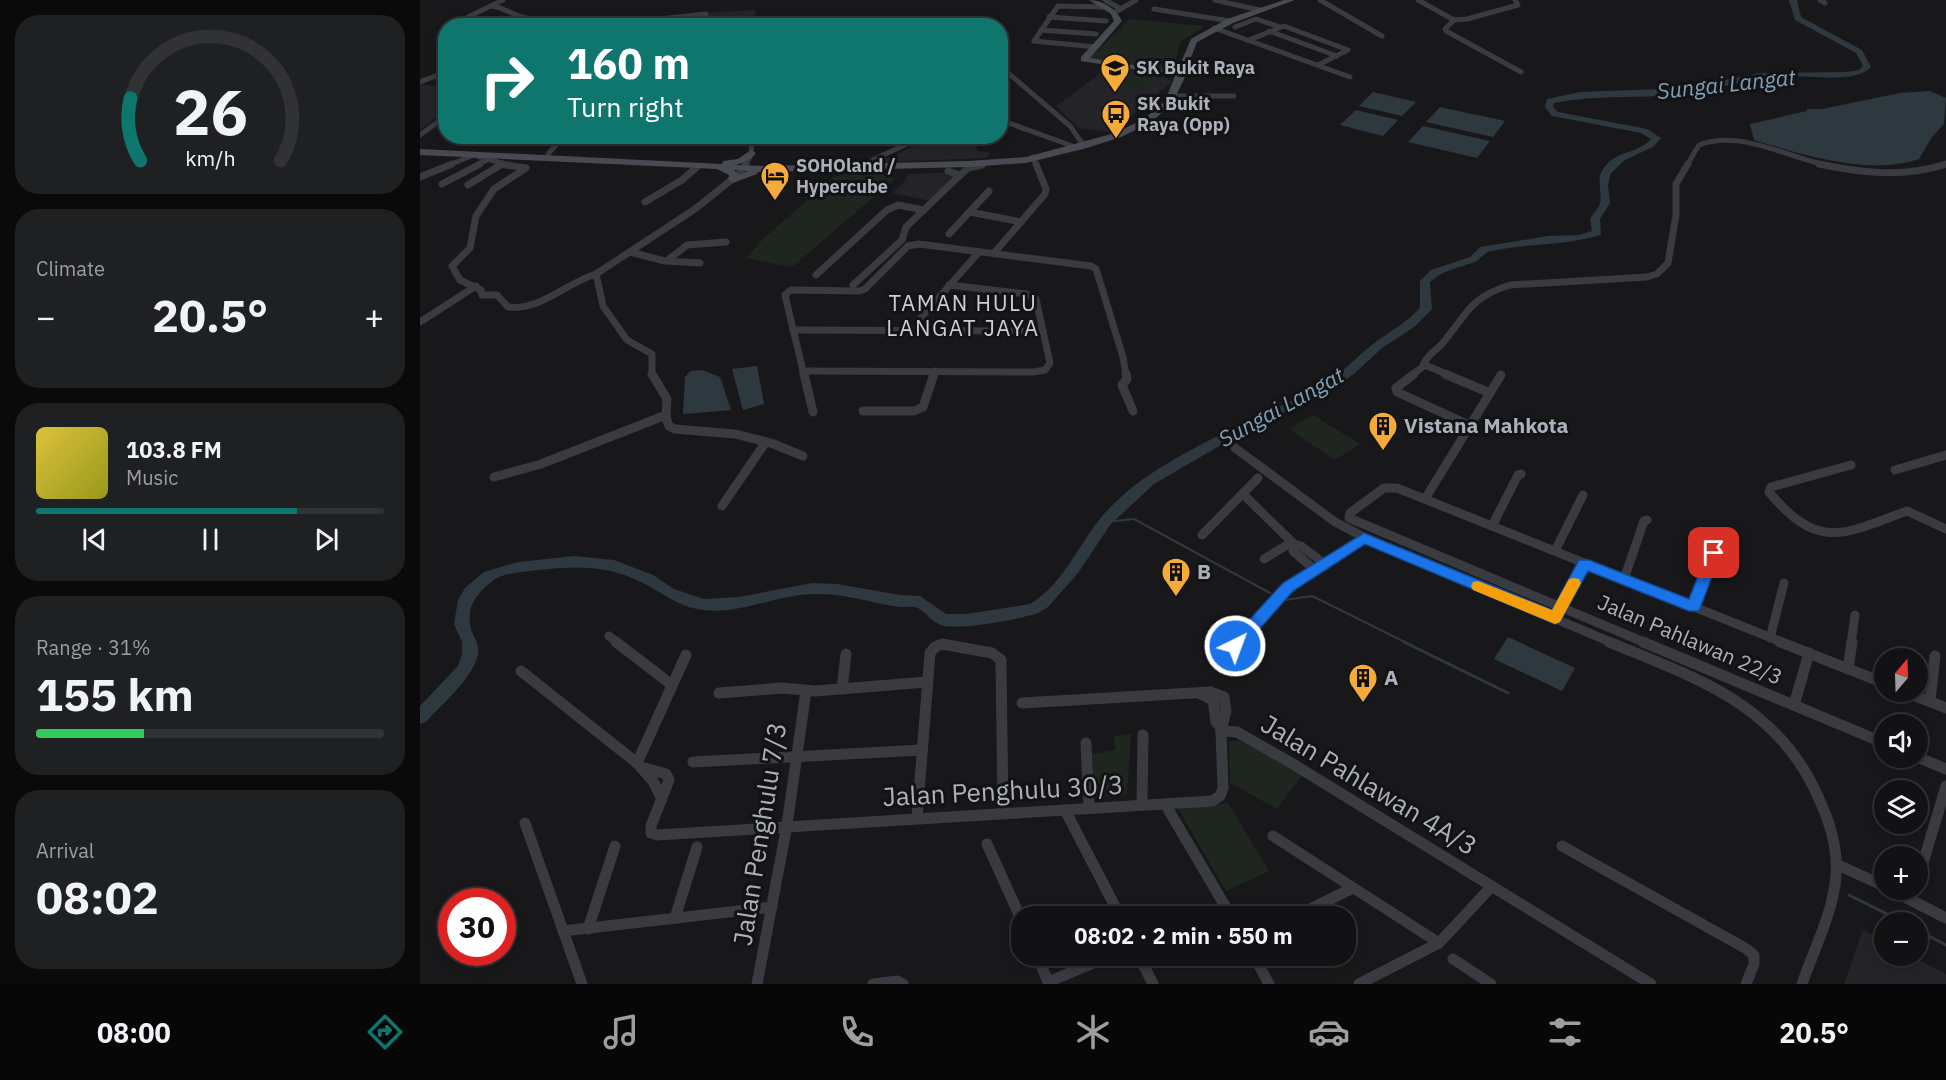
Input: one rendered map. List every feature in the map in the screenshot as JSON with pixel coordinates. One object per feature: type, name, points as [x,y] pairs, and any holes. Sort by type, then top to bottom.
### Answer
[{"type":"main road","points":[[1093,0],[1118,11],[1118,21],[1084,59],[1167,72],[1180,78]]},
{"type":"main road","points":[[733,180],[765,167],[1034,161],[1081,147],[1118,135],[1147,121],[1162,109],[1173,96],[1191,45],[1214,28],[1233,24],[1259,10],[1291,0]]},
{"type":"main road","points":[[420,146],[723,166],[748,160],[765,167],[1034,161]]},
{"type":"main road","points":[[420,152],[697,167],[723,166],[748,160]]},
{"type":"main road","points":[[723,166],[734,174],[733,180]]},
{"type":"street","points":[[468,17],[503,0]]},
{"type":"street","points":[[1118,11],[1137,0]]},
{"type":"street","points":[[1215,0],[1259,10]]},
{"type":"street","points":[[1320,0],[1382,36]]},
{"type":"street","points":[[1418,0],[1454,20],[1467,20],[1518,5],[1515,0]]},
{"type":"street","points":[[1096,47],[1034,41],[1058,6],[1105,4]]},
{"type":"street","points":[[491,6],[524,18]]},
{"type":"street","points":[[1154,9],[1233,24],[1256,19],[1280,27]]},
{"type":"street","points":[[669,18],[706,14],[705,18]]},
{"type":"street","points":[[1049,17],[1106,21]]},
{"type":"street","points":[[1454,20],[1445,29],[1446,31],[1521,72]]},
{"type":"street","points":[[1249,40],[1288,26],[1348,50],[1318,65]]},
{"type":"street","points":[[1214,28],[1350,77]]},
{"type":"street","points":[[1041,30],[1096,34]]},
{"type":"street","points":[[1269,31],[1337,56]]},
{"type":"street","points":[[1008,73],[1070,126],[1081,147]]},
{"type":"street","points":[[420,82],[438,76]]},
{"type":"street","points":[[1173,96],[1234,96]]},
{"type":"street","points":[[420,135],[438,122]]},
{"type":"street","points":[[1008,123],[1081,147]]},
{"type":"street","points":[[1426,366],[1424,362],[1440,346],[1469,306],[1476,299],[1494,289],[1510,285],[1647,277],[1664,269],[1668,263],[1676,214],[1676,184],[1699,145],[1705,141],[1724,139],[1836,167],[1891,174],[1928,171],[1946,164]]},
{"type":"street","points":[[548,154],[557,144]]},
{"type":"street","points":[[420,177],[474,155],[526,168],[494,189],[476,216],[470,248],[452,266],[460,280],[476,286],[481,290],[482,296],[497,295],[508,307],[525,309],[568,284],[596,274],[695,209],[733,180],[748,160],[751,144]]},
{"type":"street","points":[[864,164],[907,144]]},
{"type":"street","points":[[468,185],[514,157]]},
{"type":"street","points":[[442,184],[488,160]]},
{"type":"street","points":[[994,253],[1045,194],[1046,189],[1034,161]]},
{"type":"street","points":[[853,285],[902,240],[906,227],[968,168],[996,163]]},
{"type":"street","points":[[645,202],[693,174],[697,167]]},
{"type":"street","points":[[948,171],[957,174],[955,180]]},
{"type":"street","points":[[949,234],[989,191]]},
{"type":"street","points":[[816,274],[887,210],[898,204],[924,210]]},
{"type":"street","points":[[970,212],[1021,222]]},
{"type":"street","points":[[665,261],[674,257],[677,251],[687,245],[726,242]]},
{"type":"street","points":[[813,412],[785,294],[791,290],[859,291],[865,289],[908,246],[919,244],[1091,266],[1096,269],[1120,347],[1126,376],[1122,385],[1133,411]]},
{"type":"street","points":[[630,252],[665,261],[700,263]]},
{"type":"street","points":[[916,330],[919,320],[979,252]]},
{"type":"street","points":[[596,274],[603,306],[627,340],[652,354],[652,377],[667,399],[666,415],[669,426],[687,433],[713,431],[737,434],[803,456]]},
{"type":"street","points":[[803,371],[1045,370],[1050,363],[1036,299],[1026,294],[949,285]]},
{"type":"street","points":[[420,322],[476,286]]},
{"type":"street","points":[[793,330],[1043,331]]},
{"type":"street","points":[[1426,366],[1395,390],[1471,426]]},
{"type":"street","points":[[1426,366],[1490,393]]},
{"type":"street","points":[[863,411],[914,411],[923,407],[935,371]]},
{"type":"street","points":[[1501,375],[1425,499],[1874,679]]},
{"type":"street","points":[[494,477],[541,464],[666,415]]},
{"type":"street","points":[[722,506],[765,443]]},
{"type":"street","points":[[1235,448],[1335,522],[1364,538],[1701,681],[1744,705],[1772,728],[1810,776],[1830,830],[1836,864],[1829,908],[1802,984]]},
{"type":"street","points":[[1895,470],[1946,455]]},
{"type":"street","points":[[1851,465],[1771,488],[1769,492],[1791,514],[1821,531],[1833,534],[1850,531],[1906,511],[1946,529]]},
{"type":"street","points":[[1492,526],[1518,475],[1521,474]]},
{"type":"street","points":[[1202,535],[1258,478]]},
{"type":"street","name":"Jalan Pahlawan 22/3","points":[[1425,499],[1391,486],[1384,488],[1350,513],[1348,518],[1874,739]]},
{"type":"street","points":[[1243,494],[1293,543],[1301,546],[1325,564]]},
{"type":"street","points":[[1555,551],[1583,495]]},
{"type":"street","points":[[1624,579],[1644,521],[1647,520]]},
{"type":"street","points":[[1235,646],[1280,594],[1364,538]]},
{"type":"street","points":[[1264,558],[1293,543]]},
{"type":"street","points":[[1293,543],[1293,551],[1315,570]]},
{"type":"street","points":[[1694,607],[1714,550]]},
{"type":"street","points":[[1555,618],[1584,564]]},
{"type":"street","points":[[1770,638],[1784,583]]},
{"type":"street","points":[[1848,669],[1855,615]]},
{"type":"street","points":[[609,636],[672,684]]},
{"type":"street","points":[[917,818],[930,653],[935,647],[942,645],[998,656],[1001,660],[1003,813]]},
{"type":"street","points":[[1794,705],[1809,653]]},
{"type":"street","points":[[842,689],[846,654]]},
{"type":"street","points":[[521,671],[639,765],[686,656]]},
{"type":"street","points":[[1935,656],[1930,701],[1946,708]]},
{"type":"street","points":[[719,693],[783,688],[806,691],[927,682]]},
{"type":"street","name":"Jalan Penghulu 7/3","points":[[757,984],[787,825],[806,691]]},
{"type":"street","points":[[1022,704],[1201,694],[1213,700],[1216,722],[1221,729]]},
{"type":"street","name":"Jalan Penghulu 30/3","points":[[639,765],[653,781],[661,797],[651,826],[651,833],[657,835],[787,825],[1165,804],[1212,801],[1220,796],[1223,788],[1221,729]]},
{"type":"street","name":"Jalan Pahlawan 4A/3","points":[[1221,729],[1237,732],[1651,984]]},
{"type":"street","points":[[1142,805],[1143,735]]},
{"type":"street","points":[[1086,743],[1089,808]]},
{"type":"street","points":[[693,762],[922,750]]},
{"type":"street","points":[[1928,762],[1946,769]]},
{"type":"street","points":[[1928,846],[1946,786]]},
{"type":"street","points":[[1165,804],[1226,906]]},
{"type":"street","points":[[1065,810],[1115,906]]},
{"type":"street","points":[[525,823],[582,984]]},
{"type":"street","points":[[1273,836],[1439,943]]},
{"type":"street","points":[[987,844],[1015,906]]},
{"type":"street","points":[[588,929],[615,846]]},
{"type":"street","points":[[1562,846],[1745,948],[1754,956],[1754,964],[1746,984]]},
{"type":"street","points":[[675,918],[697,848]]},
{"type":"street","points":[[1836,864],[1874,881]]},
{"type":"street","points":[[1359,984],[1439,943],[1492,886]]},
{"type":"street","points":[[1316,906],[1353,888]]},
{"type":"street","points":[[1921,900],[1946,918]]},
{"type":"street","points":[[563,932],[772,907]]},
{"type":"street","points":[[1453,959],[1491,984]]},
{"type":"street","points":[[1041,966],[1049,983],[1087,966]]},
{"type":"street","points":[[1144,966],[1153,984]]},
{"type":"street","points":[[1259,966],[1269,984]]},
{"type":"street","points":[[873,984],[897,981],[903,984]]},
{"type":"shaded area","points":[[755,10],[754,18],[701,18],[704,13]]},
{"type":"shaded area","points":[[1130,19],[1205,26],[1180,42],[1174,67],[1166,70],[1090,58]]},
{"type":"shaded area","name":"SK Bukit Raya","points":[[1110,66],[1164,76],[1172,82],[1112,132],[1079,128],[1056,106]]},
{"type":"shaded area","points":[[1111,70],[1158,78],[1137,93],[1094,81]]},
{"type":"shaded area","points":[[420,84],[438,87],[438,116],[420,130]]},
{"type":"shaded area","points":[[1930,91],[1946,98],[1944,124],[1932,137],[1919,159],[1900,164],[1836,162],[1793,152],[1754,140],[1750,124],[1807,111],[1807,109],[1822,109],[1900,93]]},
{"type":"shaded area","points":[[1373,92],[1416,102],[1402,116],[1359,106]]},
{"type":"shaded area","points":[[1440,107],[1505,121],[1493,137],[1426,122]]},
{"type":"shaded area","points":[[1356,110],[1398,120],[1383,136],[1340,125]]},
{"type":"shaded area","points":[[1423,126],[1490,141],[1477,158],[1408,142]]},
{"type":"shaded area","points":[[917,144],[975,144],[979,151],[991,153],[986,158],[886,162],[886,158]]},
{"type":"shaded area","points":[[867,169],[895,179],[792,267],[746,258],[764,238],[834,177]]},
{"type":"shaded area","points":[[957,172],[930,201],[892,193],[905,181],[908,174]]},
{"type":"shaded area","points":[[757,366],[764,404],[743,410],[732,369]]},
{"type":"shaded area","points":[[702,370],[720,377],[731,410],[683,414],[685,377],[690,371]]},
{"type":"shaded area","points":[[1313,415],[1360,444],[1335,460],[1289,429]]},
{"type":"shaded area","points":[[1508,637],[1575,668],[1562,691],[1494,659]]},
{"type":"shaded area","points":[[1131,734],[1127,795],[1094,798],[1092,754],[1115,750],[1114,736]]},
{"type":"shaded area","points":[[1229,741],[1241,741],[1302,775],[1277,809],[1230,783]]},
{"type":"shaded area","points":[[1228,803],[1269,871],[1226,891],[1178,808]]},
{"type":"shaded area","points":[[1863,930],[1874,936],[1874,966],[1928,965],[1946,974],[1946,984],[1844,984]]},
{"type":"waterway","name":"Sungai Langat","points":[[420,717],[464,669],[470,654],[470,642],[462,624],[465,600],[470,592],[489,576],[518,567],[574,561],[614,565],[648,579],[669,593],[704,605],[739,603],[812,588],[837,589],[900,601],[920,602],[943,620],[966,620],[1033,609],[1043,603],[1073,569],[1105,522],[1149,481],[1243,427],[1326,388],[1378,346],[1410,325],[1426,309],[1425,281],[1435,272],[1474,259],[1484,249],[1548,239],[1580,238],[1597,233],[1595,219],[1605,203],[1603,185],[1606,173],[1613,164],[1642,150],[1656,138],[1644,131],[1555,114],[1549,107],[1550,101],[1580,95],[1687,91],[1759,75],[1847,74],[1861,72],[1867,67],[1859,52],[1798,18],[1793,0]]},
{"type":"waterway","points":[[1105,522],[1134,519],[1270,593]]},
{"type":"waterway","points":[[1285,600],[1312,596],[1407,643]]},
{"type":"waterway","points":[[1404,642],[1508,693]]},
{"type":"waterway","points":[[1849,895],[1883,912]]},
{"type":"waterway","points":[[1928,936],[1946,945]]},
{"type":"slow traffic","points":[[1478,586],[1555,618],[1574,583]]},
{"type":"place","name":"SK Bukit Raya","points":[[1115,94]]},
{"type":"place","name":"SK Bukit Raya (Opp)","points":[[1116,140]]},
{"type":"place","name":"SOHOland / Hypercube","points":[[775,202]]},
{"type":"place","name":"Vistana Mahkota","points":[[1383,452]]},
{"type":"place","name":"B","points":[[1176,598]]},
{"type":"place","name":"A","points":[[1363,704]]},
{"type":"district","name":"TAMAN HULU LANGAT JAYA","points":[[963,316]]},
{"type":"route","points":[[1235,646],[1288,587],[1364,538],[1555,618],[1584,564],[1694,607],[1714,553]]}]
